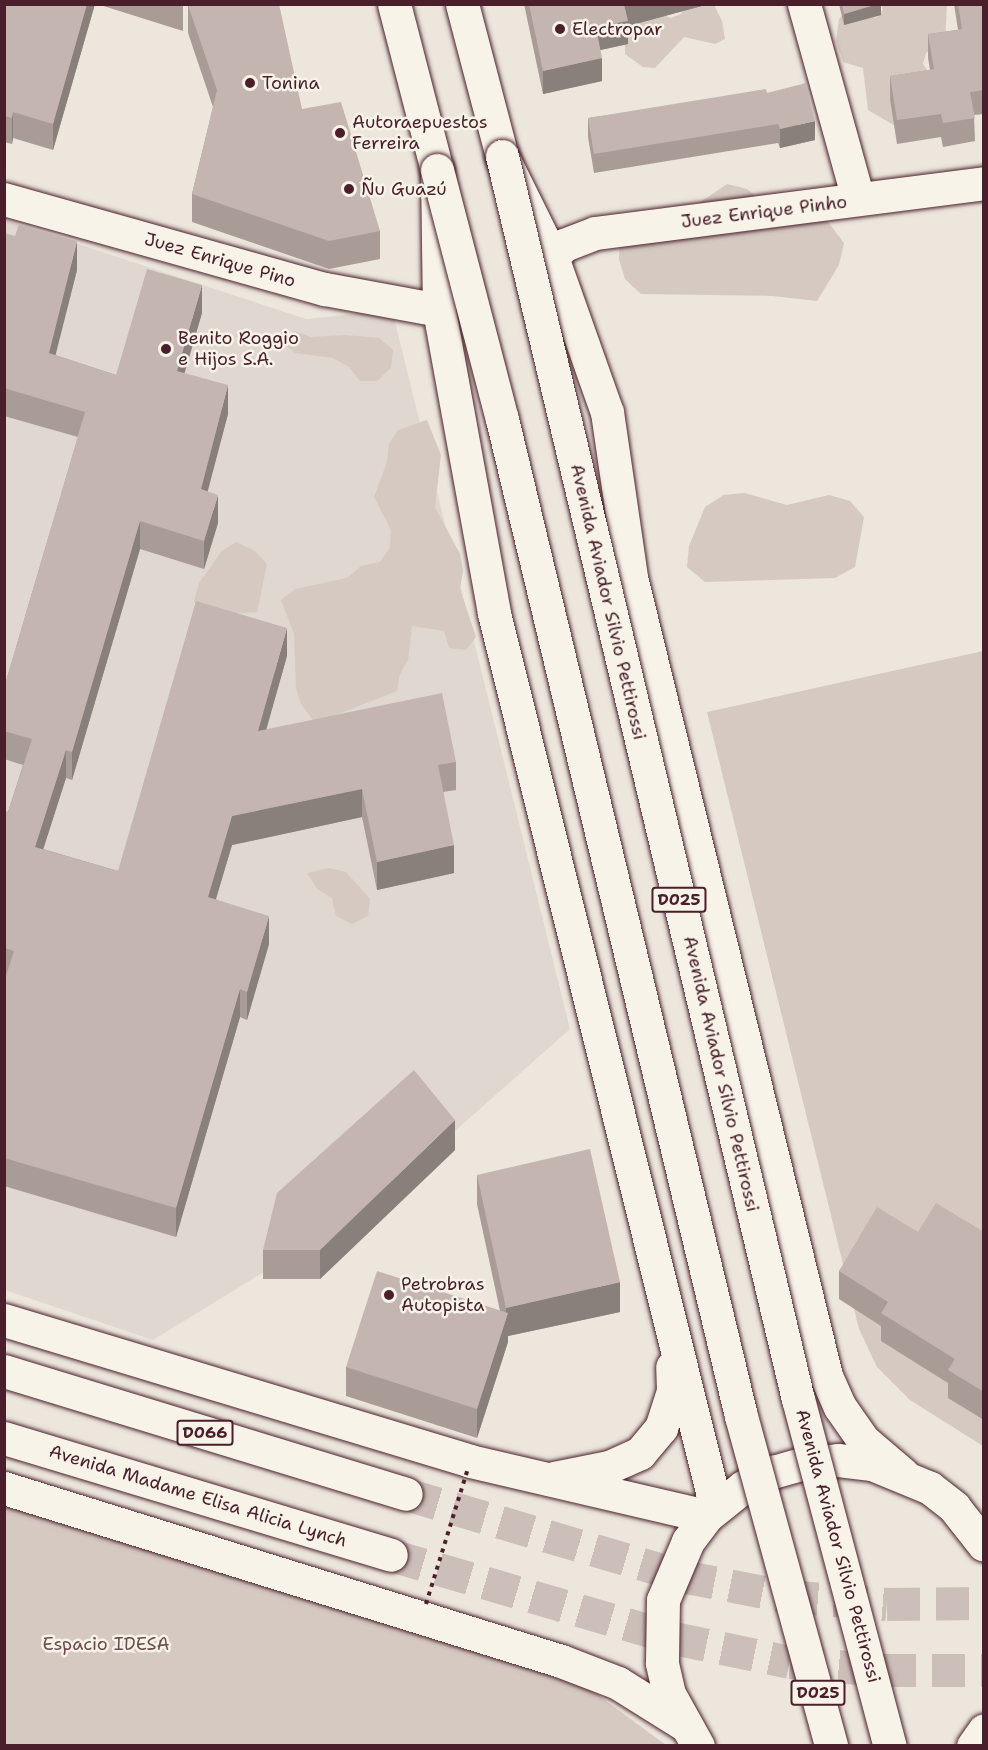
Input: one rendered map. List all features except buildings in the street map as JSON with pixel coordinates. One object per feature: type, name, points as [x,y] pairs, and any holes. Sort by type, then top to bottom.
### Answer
[{"type":"main road","points":[[394,4],[437,170],[439,310],[494,613],[712,1512]]},
{"type":"main road","points":[[462,4],[502,156],[552,257],[607,412],[631,577],[826,1376],[840,1407],[863,1440],[903,1474],[954,1507],[981,1536]]},
{"type":"main road","points":[[804,4],[858,199]]},
{"type":"main road","name":"Avenida Aviador Silvio Pettirossi","points":[[502,156],[798,1399],[890,1746]]},
{"type":"main road","name":"D025","points":[[437,170],[502,419],[741,1416],[831,1746]]},
{"type":"main road","name":"Juez Enrique Pinho","points":[[552,257],[564,244],[595,233],[984,183]]},
{"type":"main road","name":"Juez Enrique Pino","points":[[4,199],[325,289],[439,310]]},
{"type":"main road","points":[[4,1320],[545,1480],[712,1512]]},
{"type":"main road","points":[[545,1480],[609,1467],[640,1453],[654,1437],[661,1428],[673,1390],[670,1333]]},
{"type":"main road","name":"D066","points":[[4,1371],[406,1494]]},
{"type":"main road","name":"Avenida Madame Elisa Alicia Lynch","points":[[4,1438],[391,1555]]},
{"type":"main road","points":[[690,1734],[664,1673],[660,1631],[673,1570],[712,1512],[742,1487],[773,1472],[805,1463],[838,1460],[872,1464],[903,1474]]},
{"type":"main road","points":[[4,1488],[561,1661],[618,1683],[690,1734]]},
{"type":"path","points":[[426,1604],[468,1468]]},
{"type":"shaded area","points":[[5,220],[306,319],[392,310],[570,1029],[456,1130],[334,1229],[153,1340],[5,1290]]},
{"type":"green space","points":[[688,4],[714,5],[722,21],[725,39],[715,44],[684,37],[655,68],[643,67],[625,54],[625,32],[632,22],[661,14],[671,18],[681,14]]},
{"type":"green space","points":[[882,5],[947,5],[945,41],[926,53],[923,64],[929,73],[897,127],[868,110],[863,68],[843,62],[836,41],[839,19],[845,11],[857,9],[876,18],[883,10]]},
{"type":"green space","points":[[727,184],[747,189],[764,203],[828,222],[844,243],[839,265],[817,301],[773,296],[641,294],[625,279],[619,259],[620,239],[693,207]]},
{"type":"green space","points":[[294,331],[311,337],[345,335],[379,338],[393,350],[391,368],[377,381],[360,381],[349,367],[333,358],[295,353],[281,342]]},
{"type":"green space","points":[[427,420],[441,455],[435,507],[460,554],[463,571],[460,589],[476,637],[466,650],[449,648],[444,631],[412,626],[408,660],[400,674],[397,691],[331,717],[313,720],[301,704],[296,688],[294,634],[281,600],[295,589],[347,578],[361,566],[380,562],[390,547],[391,530],[374,497],[387,462],[389,444],[398,430]]},
{"type":"green space","points":[[744,493],[787,505],[829,495],[850,501],[864,517],[855,567],[835,578],[705,582],[687,567],[689,546],[705,507],[724,495]]},
{"type":"green space","points":[[236,542],[255,551],[267,564],[257,612],[205,615],[194,601],[199,583],[221,552]]},
{"type":"green space","points":[[983,651],[983,1446],[910,1400],[877,1367],[859,1329],[707,712]]},
{"type":"green space","points":[[329,868],[346,872],[370,899],[368,916],[352,924],[336,916],[332,898],[317,889],[307,873]]},
{"type":"green space","name":"Espacio IDESA","points":[[4,1505],[516,1661],[587,1687],[666,1745],[5,1745]]},
{"type":"tunnel","points":[[406,1494],[682,1576],[785,1596],[887,1604],[984,1603]]},
{"type":"tunnel","points":[[391,1555],[674,1638],[790,1662],[883,1670],[984,1670]]},
{"type":"place","name":"Electropar","points":[[560,29]]},
{"type":"place","name":"Tonina","points":[[250,83]]},
{"type":"place","name":"Autoraepuestos Ferreira","points":[[340,133]]},
{"type":"place","name":"Ñu Guazú","points":[[349,189]]},
{"type":"place","name":"Benito Roggio e Hijos S.A.","points":[[166,349]]},
{"type":"place","name":"Petrobras Autopista","points":[[389,1295]]}]
